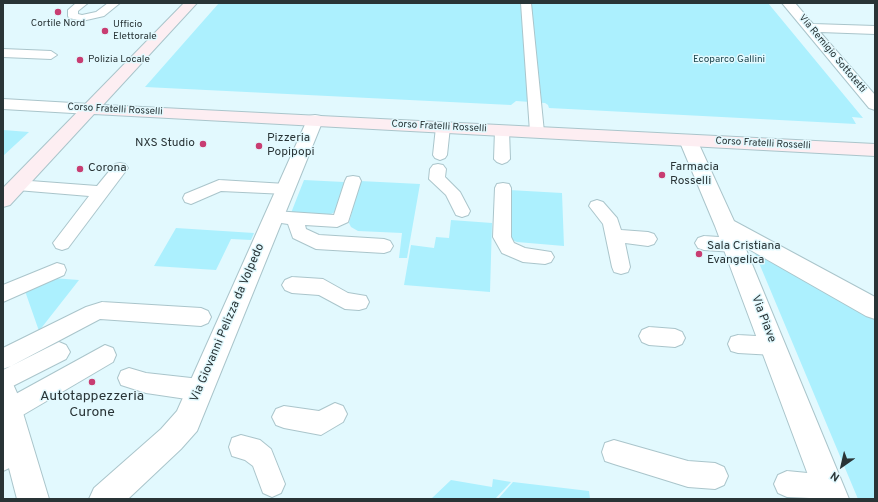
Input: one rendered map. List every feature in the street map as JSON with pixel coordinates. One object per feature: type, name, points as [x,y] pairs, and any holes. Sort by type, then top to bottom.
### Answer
[{"type":"street","points":[[3,200],[191,3]]},
{"type":"street","name":"Via Remigio Sottotetti","points":[[788,3],[875,105]]},
{"type":"street","points":[[810,28],[875,30]]},
{"type":"street","name":"Corso Fratelli Rosselli","points":[[3,104],[875,150]]},
{"type":"street","name":"Via Giovanni Pelizza da Volpedo","points":[[105,499],[185,436],[186,421],[201,399],[253,282],[274,217],[315,120]]},
{"type":"street","name":"Via Piave","points":[[688,140],[730,235],[831,493]]},
{"type":"street","points":[[730,235],[875,309]]},
{"type":"street","points":[[6,402],[11,454],[33,499]]},
{"type":"lane","points":[[83,3],[74,10],[73,16],[82,18],[100,14],[115,3]]},
{"type":"lane","points":[[526,3],[536,132]]},
{"type":"lane","points":[[3,53],[51,55]]},
{"type":"lane","points":[[443,127],[437,179],[452,192],[462,211]]},
{"type":"lane","points":[[502,130],[502,159]]},
{"type":"lane","points":[[62,243],[120,168]]},
{"type":"lane","points":[[274,217],[336,221],[342,218],[353,181]]},
{"type":"lane","points":[[17,185],[102,192]]},
{"type":"lane","points":[[191,198],[220,185],[286,189]]},
{"type":"lane","points":[[503,188],[502,237],[508,248],[523,255],[545,257]]},
{"type":"lane","points":[[597,206],[611,222],[621,267]]},
{"type":"lane","points":[[299,219],[296,224],[300,232],[316,242],[384,246]]},
{"type":"lane","points":[[704,243],[730,235]]},
{"type":"lane","points":[[614,236],[648,239]]},
{"type":"lane","points":[[3,294],[57,270]]},
{"type":"lane","points":[[292,285],[323,287],[345,301],[359,302]]},
{"type":"lane","points":[[3,359],[93,313],[102,310],[201,317]]},
{"type":"lane","points":[[650,336],[675,338]]},
{"type":"lane","points":[[738,344],[774,346]]},
{"type":"lane","points":[[3,381],[59,352]]},
{"type":"lane","points":[[6,402],[105,356]]},
{"type":"lane","points":[[129,378],[201,399]]},
{"type":"lane","points":[[284,417],[321,423],[335,414]]},
{"type":"lane","points":[[241,448],[251,449],[262,458],[272,484]]},
{"type":"lane","points":[[614,452],[688,474],[714,476]]},
{"type":"lane","points":[[788,484],[831,493]]},
{"type":"green space","name":"Ecoparco Gallini","points":[[219,3],[768,3],[863,118],[852,117],[856,124],[549,108],[545,103],[516,101],[511,105],[145,87]]},
{"type":"green space","points":[[3,130],[29,132],[3,156]]},
{"type":"green space","points":[[304,180],[344,182],[335,212],[329,215],[291,213]]},
{"type":"green space","points":[[360,181],[420,184],[407,258],[399,258],[402,233],[358,231],[351,227],[349,223]]},
{"type":"green space","points":[[509,190],[562,193],[564,246],[517,242],[512,240],[509,236]]},
{"type":"green space","points":[[451,220],[492,223],[490,292],[404,285],[411,245],[434,248],[436,237],[449,238]]},
{"type":"green space","points":[[176,228],[254,233],[251,240],[231,239],[216,270],[154,266]]},
{"type":"green space","points":[[754,251],[875,319],[875,499],[858,499]]},
{"type":"green space","points":[[52,278],[79,280],[39,331],[25,291]]},
{"type":"green space","points":[[493,479],[511,482],[495,499],[431,499],[451,480],[492,487]]},
{"type":"green space","points":[[513,482],[589,491],[590,499],[498,499]]},
{"type":"place","name":"Cortile Nord","points":[[58,12]]},
{"type":"place","name":"Ufficio Elettorale","points":[[105,31]]},
{"type":"place","name":"Polizia Locale","points":[[80,60]]},
{"type":"place","name":"NXS Studio","points":[[203,144]]},
{"type":"place","name":"Pizzeria Popipopi","points":[[259,146]]},
{"type":"place","name":"Corona","points":[[80,169]]},
{"type":"place","name":"Farmacia Rosselli","points":[[662,175]]},
{"type":"place","name":"Sala Cristiana Evangelica","points":[[699,254]]},
{"type":"place","name":"Autotappezzeria Curone","points":[[92,382]]}]
